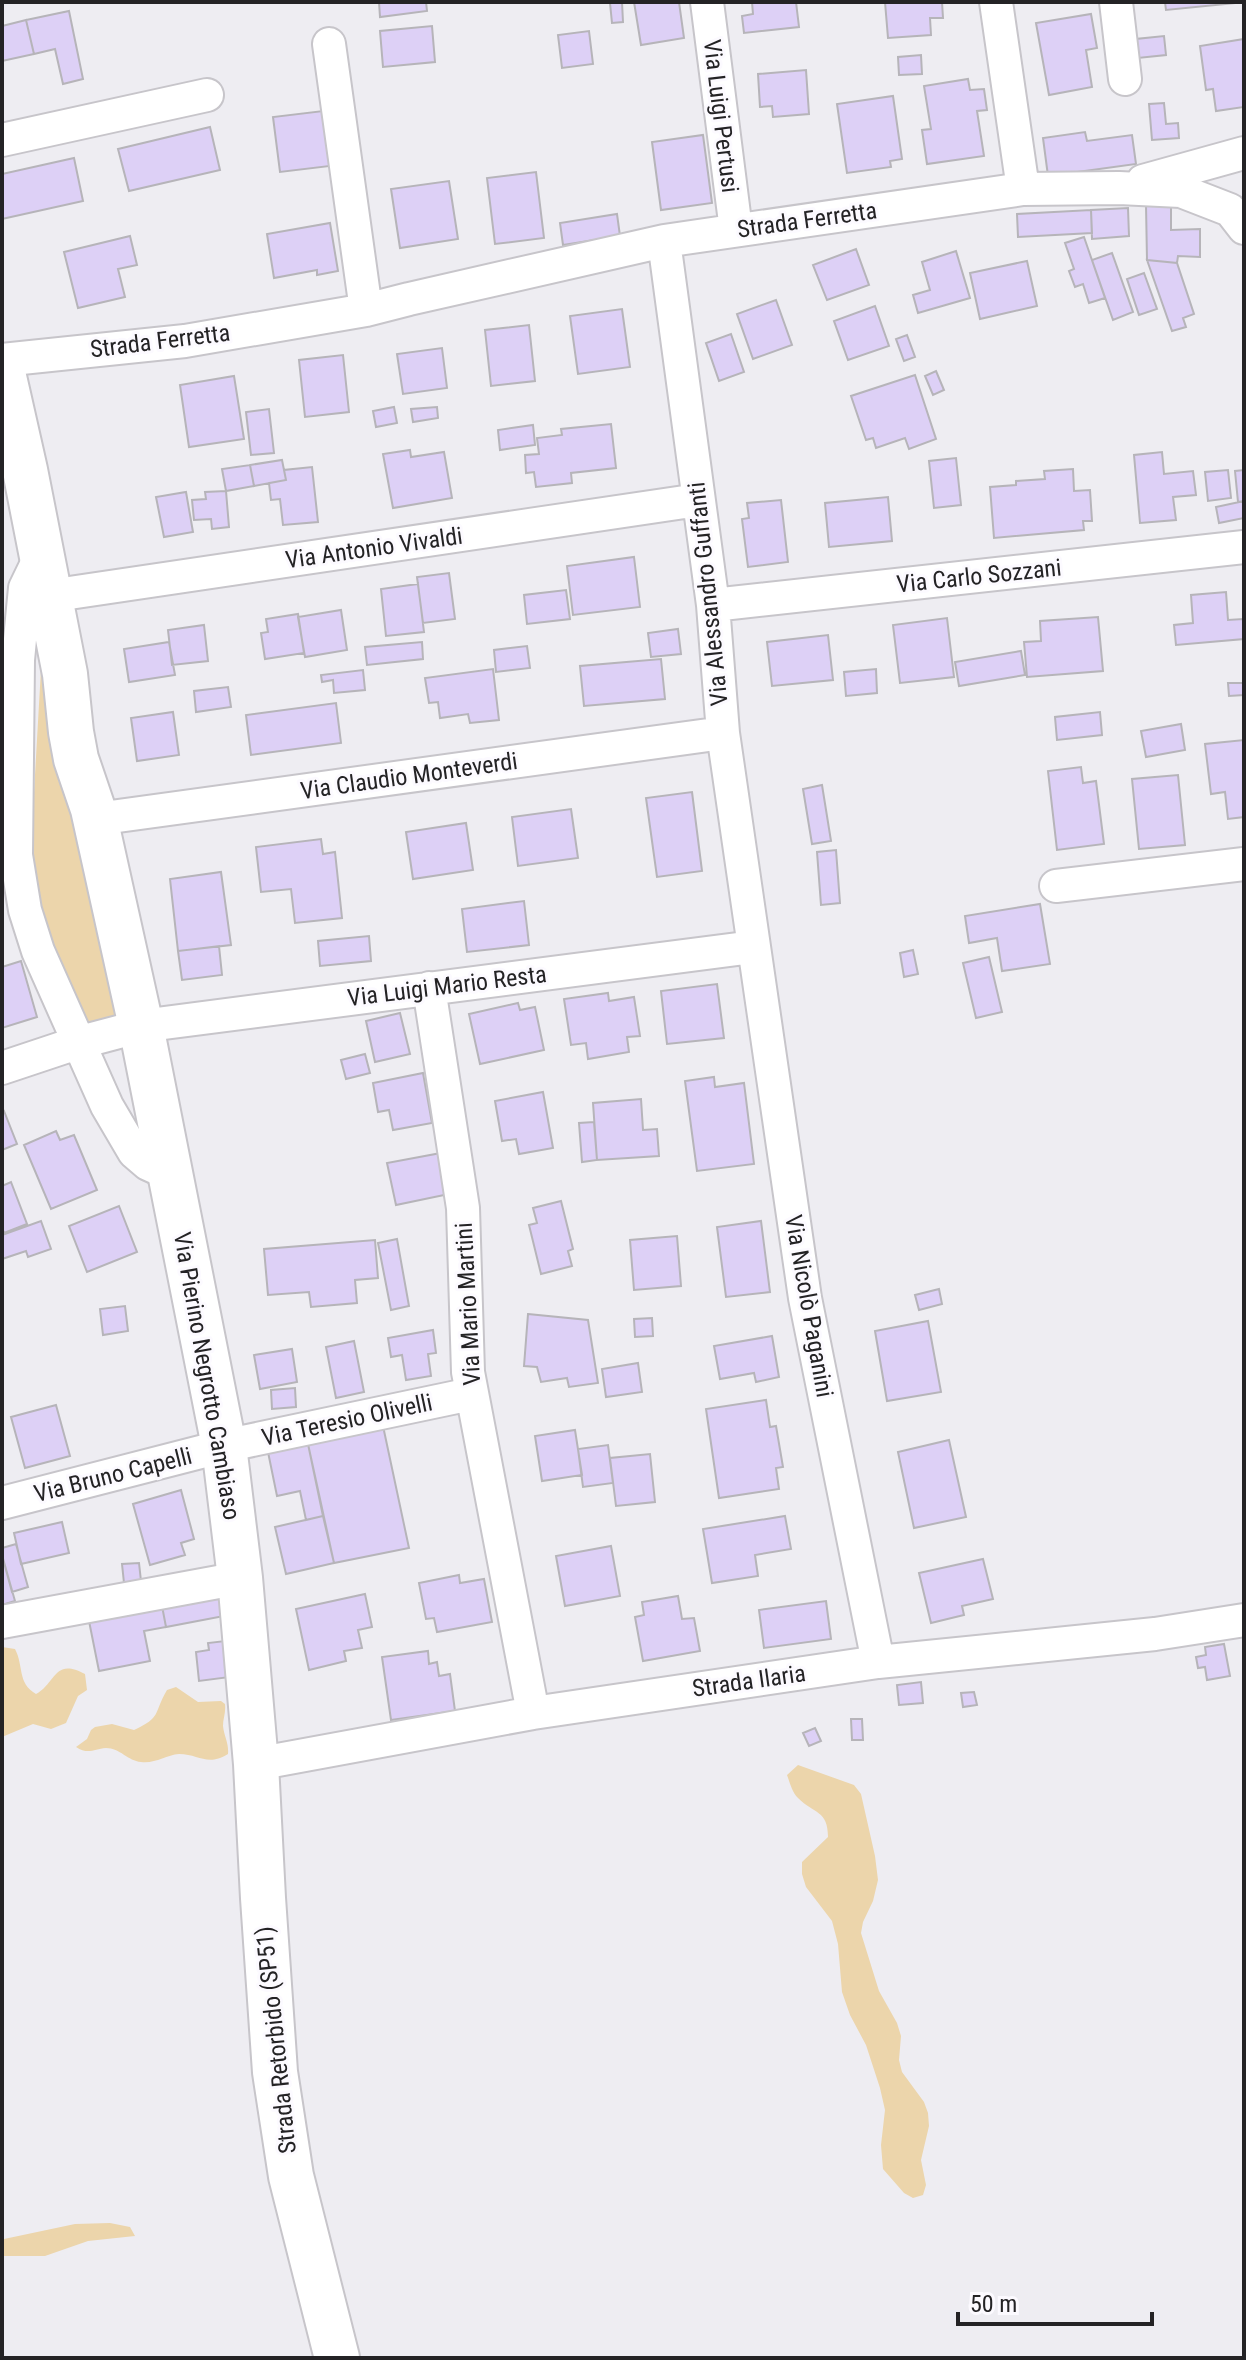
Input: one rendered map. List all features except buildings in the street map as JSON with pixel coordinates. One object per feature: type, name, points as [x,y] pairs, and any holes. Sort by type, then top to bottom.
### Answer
[{"type":"street","name":"Via Luigi Pertusi","points":[[707,2],[736,230]]},
{"type":"street","points":[[996,2],[1023,189]]},
{"type":"street","points":[[1116,2],[1125,79]]},
{"type":"street","points":[[329,44],[366,310]]},
{"type":"street","points":[[2,140],[207,95]]},
{"type":"street","points":[[1119,188],[1244,153]]},
{"type":"street","name":"Strada Ferretta","points":[[2,360],[185,341],[366,310],[664,241],[1023,189],[1181,191],[1239,211]]},
{"type":"street","name":"Via Alessandro Guffanti","points":[[664,241],[713,605],[723,733],[753,947]]},
{"type":"street","name":"Via Pierino Negrotto Cambiaso","points":[[2,368],[14,476],[45,576],[65,674],[76,759],[94,814],[141,1026],[224,1446],[240,1578],[256,1764]]},
{"type":"street","name":"Via Antonio Vivaldi","points":[[45,576],[698,500]]},
{"type":"street","name":"Via Carlo Sozzani","points":[[713,605],[1244,547]]},
{"type":"street","points":[[45,576],[25,588],[20,646],[16,855],[25,910],[77,1043],[107,1106],[134,1152],[148,1164],[170,1174]]},
{"type":"street","name":"Via Claudio Monteverdi","points":[[94,814],[723,733]]},
{"type":"street","points":[[1056,886],[1244,864]]},
{"type":"street","name":"Via Luigi Mario Resta","points":[[2,1068],[141,1026],[753,947]]},
{"type":"street","name":"Via Nicolò Paganini","points":[[753,947],[805,1298],[878,1662]]},
{"type":"street","name":"Via Mario Martini","points":[[429,988],[463,1208],[471,1394],[533,1713]]},
{"type":"street","name":"Via Teresio Olivelli","points":[[224,1446],[471,1394]]},
{"type":"street","name":"Via Bruno Capelli","points":[[2,1503],[224,1446]]},
{"type":"street","points":[[2,1622],[240,1578]]},
{"type":"street","name":"Strada Ilaria","points":[[256,1764],[533,1713],[878,1662],[1155,1634],[1244,1620]]},
{"type":"street","name":"Strada Retorbido (SP51)","points":[[256,1764],[275,2072],[291,2176],[337,2358]]},
{"type":"shaded area","points":[[43,666],[95,926],[120,1017],[92,1029],[83,1020],[39,914],[32,862],[32,828]]},
{"type":"shaded area","points":[[2,1647],[15,1649],[23,1679],[36,1694],[61,1670],[67,1668],[85,1674],[87,1690],[78,1696],[66,1723],[51,1729],[33,1724],[2,1737]]},
{"type":"shaded area","points":[[176,1687],[198,1702],[221,1701],[225,1704],[223,1726],[228,1754],[209,1760],[179,1754],[146,1762],[136,1761],[116,1750],[88,1751],[76,1747],[87,1739],[95,1727],[112,1724],[134,1730],[143,1726],[156,1714],[167,1690]]},
{"type":"shaded area","points":[[798,1765],[854,1785],[861,1794],[878,1880],[861,1933],[879,1991],[901,2036],[899,2060],[902,2072],[924,2102],[928,2113],[929,2126],[921,2160],[926,2185],[923,2195],[913,2198],[904,2193],[883,2169],[881,2145],[885,2110],[880,2088],[866,2045],[842,1992],[838,1944],[832,1921],[806,1887],[802,1874],[802,1862],[828,1837],[823,1817],[798,1798],[791,1787],[787,1775]]},
{"type":"shaded area","points":[[110,2223],[130,2227],[135,2236],[88,2241],[45,2256],[2,2256],[4,2239],[75,2224]]}]
